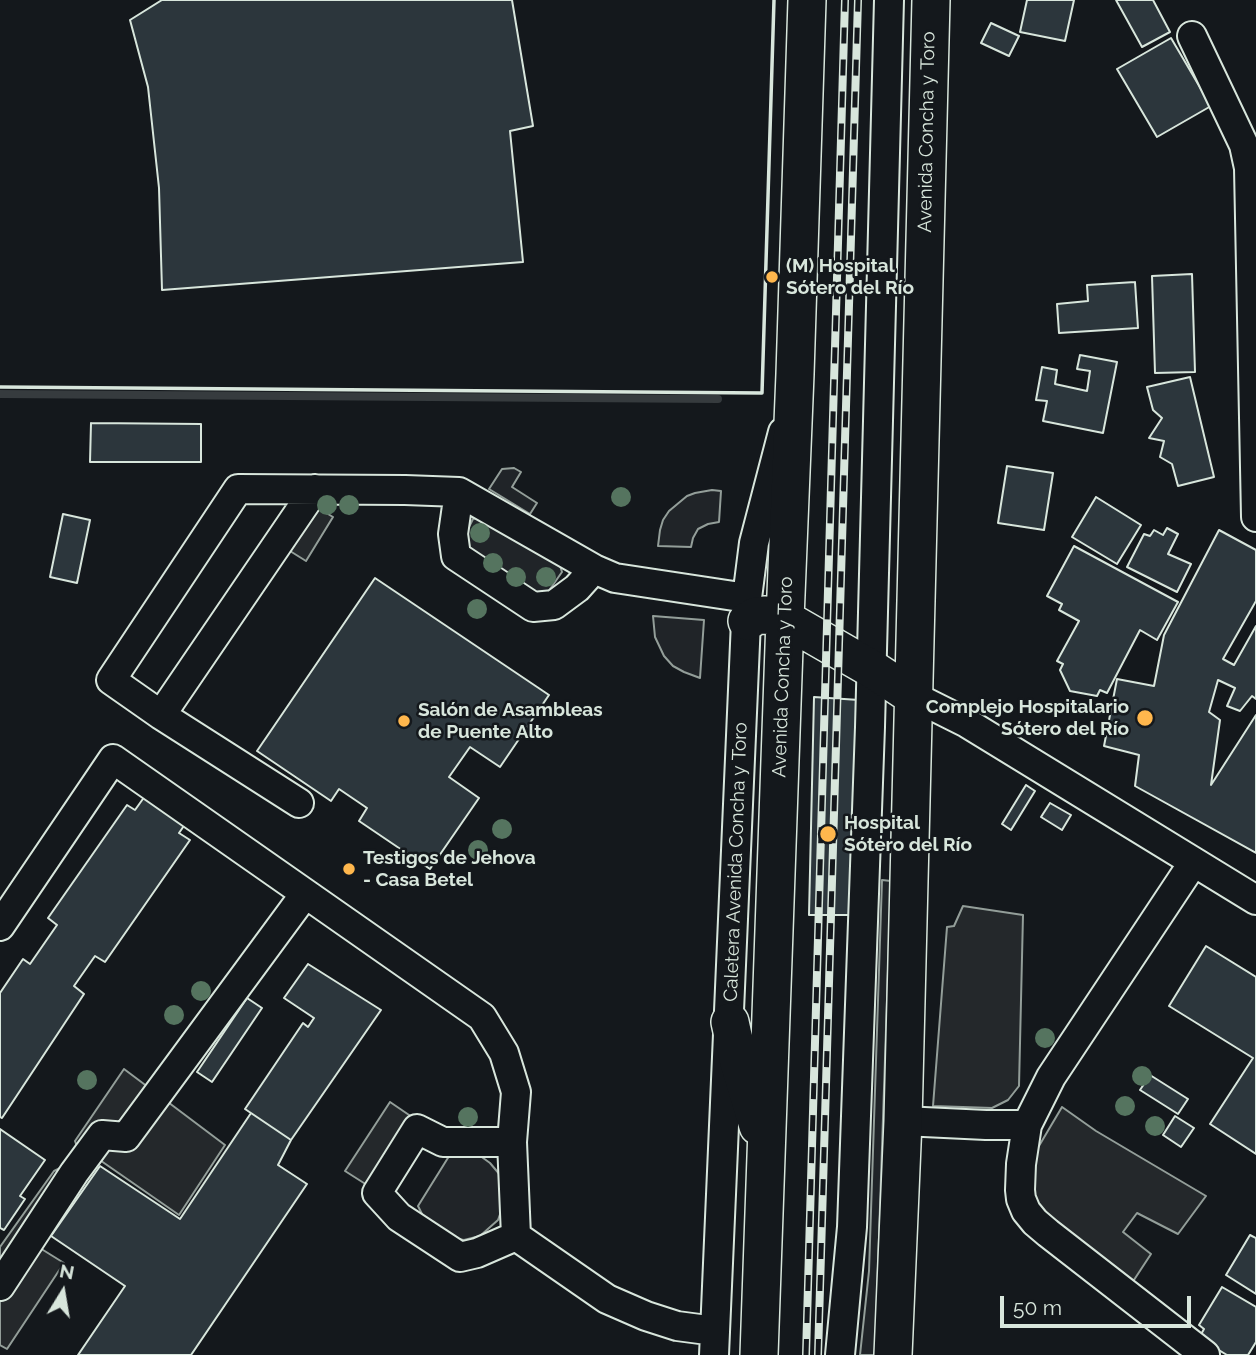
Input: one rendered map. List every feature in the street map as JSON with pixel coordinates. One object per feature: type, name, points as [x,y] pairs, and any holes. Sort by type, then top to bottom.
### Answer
[{"type":"main road","name":"Avenida Concha y Toro","points":[[759,1355],[807,0]]},
{"type":"main road","name":"Avenida Concha y Toro","points":[[892,1355],[903,1121],[931,0]]},
{"type":"main road","points":[[747,609],[756,616],[785,619],[913,696]]},
{"type":"main road","points":[[730,1022],[739,1063],[767,1153]]},
{"type":"street","points":[[841,1355],[852,1227],[872,669],[889,0]]},
{"type":"street","points":[[1192,36],[1244,145],[1249,168],[1256,517]]},
{"type":"street","name":"Caletera Avenida Concha y Toro","points":[[715,1343],[747,609],[754,543],[795,374]]},
{"type":"street","points":[[299,803],[111,680],[238,489],[459,492],[594,569],[615,578],[747,609]]},
{"type":"street","points":[[161,715],[315,489]]},
{"type":"street","points":[[459,492],[453,534],[456,556],[533,607],[554,605],[578,588],[594,569]]},
{"type":"street","points":[[913,696],[967,723],[1256,900]]},
{"type":"street","points":[[0,926],[113,760],[482,1017],[504,1053],[516,1093],[512,1142],[516,1236]]},
{"type":"street","points":[[1193,863],[1051,1077],[1027,1125],[1020,1180],[1021,1199],[1035,1222],[1205,1355]]},
{"type":"street","points":[[0,1286],[102,1135],[126,1137],[305,894]]},
{"type":"street","points":[[903,1121],[1027,1125]]},
{"type":"street","points":[[512,1142],[443,1142],[416,1129],[377,1193],[399,1217],[460,1257],[477,1253],[516,1236]]},
{"type":"street","points":[[516,1236],[607,1299],[715,1343]]},
{"type":"shaded area","points":[[514,468],[521,472],[512,487],[537,503],[530,514],[489,489],[502,469]]},
{"type":"shaded area","points":[[712,490],[721,491],[719,522],[698,529],[691,547],[658,546],[663,520],[669,511],[687,496]]},
{"type":"shaded area","points":[[318,508],[333,517],[306,561],[290,551]]},
{"type":"shaded area","points":[[485,515],[557,556],[562,572],[548,592],[533,594],[461,543],[473,519]]},
{"type":"shaded area","points":[[653,616],[704,620],[700,678],[673,666],[664,656],[655,637]]},
{"type":"shaded area","points":[[882,880],[891,881],[875,1355],[860,1355],[869,1271]]},
{"type":"shaded area","points":[[963,906],[1023,915],[1019,1086],[1008,1100],[992,1108],[933,1106],[947,927],[954,926]]},
{"type":"shaded area","points":[[124,1069],[225,1145],[179,1215],[94,1156],[35,1245],[64,1263],[7,1349],[0,1345],[0,1247],[54,1171],[81,1158],[75,1141]]},
{"type":"shaded area","points":[[390,1102],[412,1117],[367,1185],[345,1171]]},
{"type":"shaded area","points":[[1062,1107],[1096,1131],[1206,1196],[1178,1234],[1137,1213],[1123,1232],[1151,1254],[1130,1286],[1035,1204],[1027,1175],[1036,1151]]},
{"type":"shaded area","points":[[451,1153],[479,1155],[501,1176],[504,1203],[498,1220],[480,1236],[464,1240],[446,1237],[425,1220],[418,1206]]},
{"type":"building","points":[[162,0],[512,0],[533,126],[510,131],[523,262],[162,290],[159,188],[148,87],[130,20]]},
{"type":"building","points":[[1027,0],[1074,0],[1065,41],[1020,32]]},
{"type":"building","points":[[1116,0],[1153,0],[1170,32],[1142,47]]},
{"type":"building","points":[[991,23],[1019,36],[1009,56],[981,43]]},
{"type":"building","points":[[1171,38],[1211,106],[1157,137],[1117,69]]},
{"type":"building","points":[[1192,274],[1195,372],[1155,373],[1152,276]]},
{"type":"building","points":[[1135,282],[1138,328],[1059,333],[1057,304],[1088,301],[1087,285]]},
{"type":"building","points":[[1080,355],[1117,362],[1103,433],[1043,421],[1047,401],[1036,400],[1042,367],[1057,370],[1055,384],[1087,391],[1090,371],[1077,369]]},
{"type":"building","points":[[1190,377],[1214,477],[1178,486],[1172,464],[1160,457],[1164,441],[1149,438],[1162,418],[1153,410],[1147,387]]},
{"type":"building","points":[[91,423],[201,424],[201,462],[90,462]]},
{"type":"building","points":[[1007,466],[1053,473],[1044,530],[998,523]]},
{"type":"building","points":[[1096,497],[1141,525],[1117,564],[1072,537]]},
{"type":"building","points":[[63,514],[90,520],[77,583],[50,577]]},
{"type":"building","points":[[1167,528],[1178,534],[1168,554],[1191,564],[1177,592],[1127,567],[1144,534],[1150,536],[1154,530],[1163,535]]},
{"type":"building","points":[[1219,530],[1256,550],[1256,601],[1223,659],[1234,665],[1256,626],[1256,699],[1252,696],[1240,711],[1227,706],[1235,688],[1218,680],[1209,712],[1220,720],[1211,785],[1256,715],[1256,853],[1135,786],[1139,755],[1104,746],[1117,679],[1154,686],[1164,635]]},
{"type":"building","points":[[1074,546],[1178,602],[1157,640],[1140,630],[1107,693],[1100,690],[1097,696],[1070,691],[1060,670],[1063,664],[1057,661],[1079,621],[1059,610],[1062,604],[1047,596]]},
{"type":"building","name":"Salón de Asambleas de Puente Alto","points":[[375,578],[549,695],[500,767],[470,747],[449,777],[479,798],[430,869],[359,821],[367,808],[339,789],[331,801],[257,751]]},
{"type":"building","points":[[814,697],[859,700],[852,915],[809,915]]},
{"type":"building","points":[[1026,785],[1035,791],[1011,830],[1002,824]]},
{"type":"building","points":[[150,789],[190,817],[179,833],[190,840],[105,962],[95,956],[74,986],[84,994],[2,1118],[0,993],[23,959],[30,964],[57,925],[48,918],[127,805],[135,810]]},
{"type":"building","points":[[1050,803],[1071,815],[1062,830],[1041,817]]},
{"type":"building","points":[[1206,946],[1256,977],[1256,1154],[1210,1124],[1253,1058],[1169,1006]]},
{"type":"building","points":[[308,964],[381,1010],[291,1140],[245,1109],[303,1023],[308,1027],[314,1018],[284,998]]},
{"type":"building","points":[[247,998],[262,1008],[212,1082],[197,1072]]},
{"type":"building","points":[[1150,1075],[1188,1099],[1178,1114],[1140,1090]]},
{"type":"building","points":[[251,1113],[291,1140],[278,1165],[307,1184],[191,1355],[78,1355],[125,1286],[51,1236],[100,1166],[180,1219]]},
{"type":"building","points":[[1175,1116],[1194,1128],[1181,1147],[1163,1135]]},
{"type":"building","points":[[0,1129],[45,1160],[20,1196],[25,1199],[4,1230],[0,1228]]},
{"type":"building","points":[[1250,1235],[1256,1238],[1256,1294],[1226,1275]]},
{"type":"building","points":[[1222,1287],[1256,1307],[1256,1342],[1248,1355],[1227,1355],[1199,1338],[1204,1329],[1199,1325]]},
{"type":"waterway","points":[[0,394],[718,399]]},
{"type":"railway","points":[[806,1355],[845,0]]},
{"type":"railway","points":[[818,1355],[858,0]]},
{"type":"wall","points":[[0,387],[762,393],[774,0]]},
{"type":"place","name":"(M) Hospital Sótero del Río","points":[[772,277]]},
{"type":"place","name":"Complejo Hospitalario Sótero del Río","points":[[1145,718]]},
{"type":"place","name":"Salón de Asambleas de Puente Alto","points":[[404,721]]},
{"type":"place","name":"Hospital Sótero del Río","points":[[828,834]]},
{"type":"place","name":"Testigos de Jehova - Casa Betel","points":[[349,869]]}]
